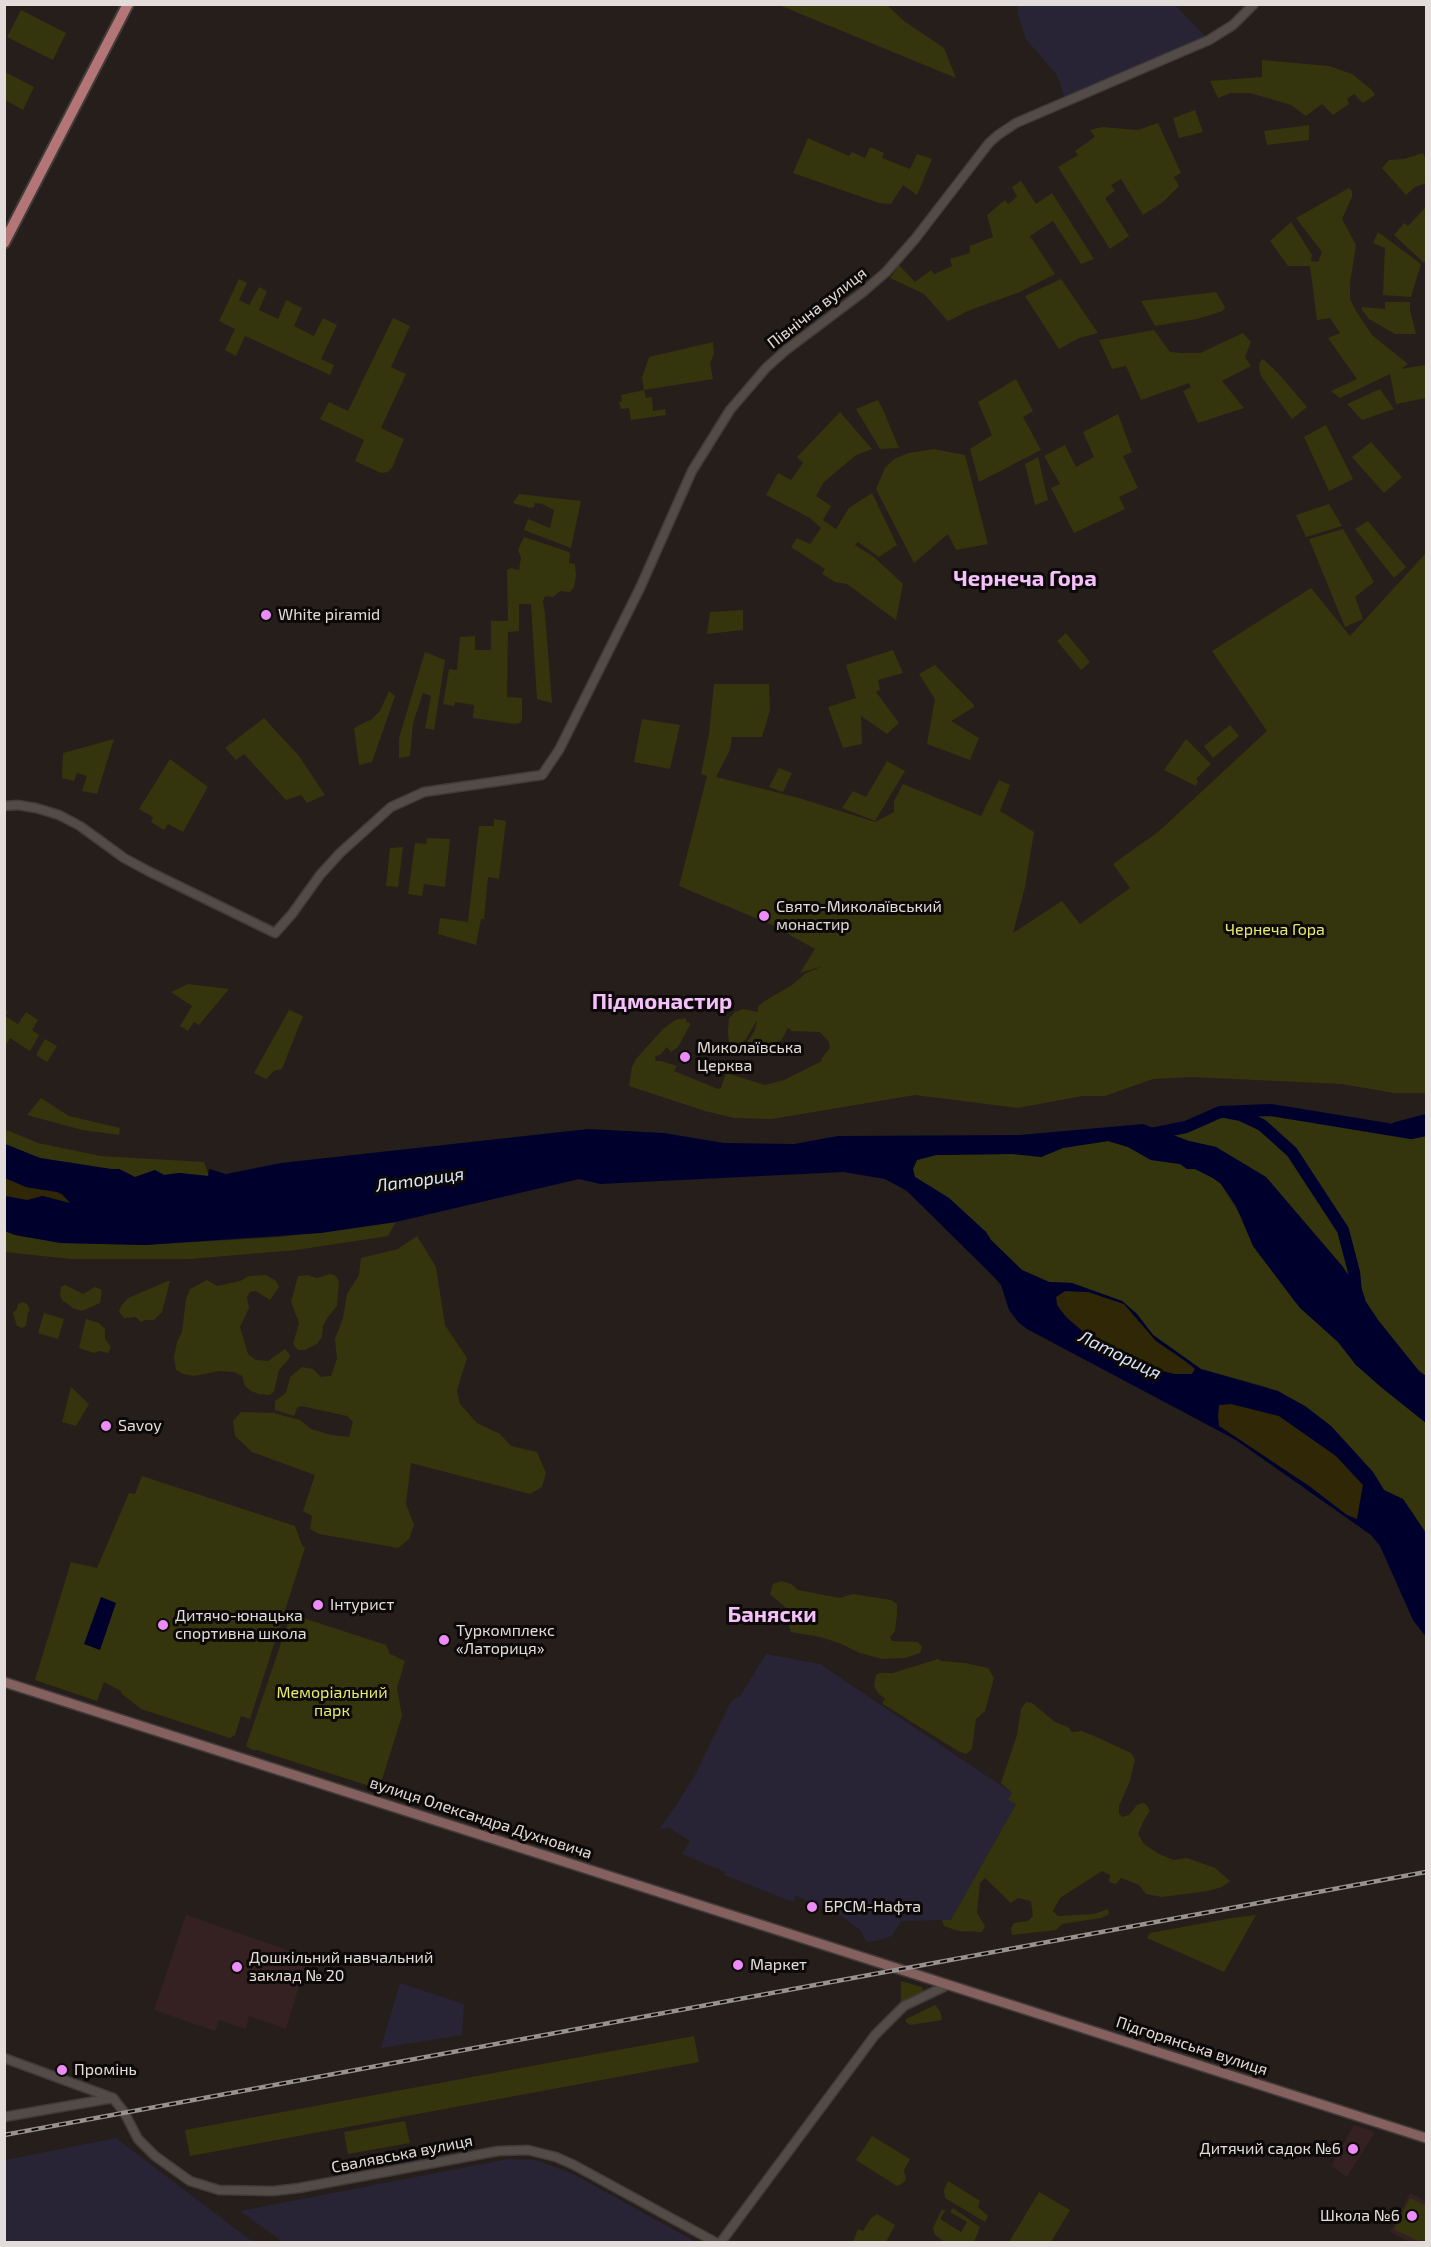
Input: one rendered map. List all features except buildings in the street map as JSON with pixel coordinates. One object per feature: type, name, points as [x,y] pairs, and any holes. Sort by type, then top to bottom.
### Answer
[{"type":"main road","points":[[5,244],[128,4]]},
{"type":"main road","name":"вулиця Олександра Духновича","points":[[4,1682],[948,1985]]},
{"type":"main road","name":"Підгорянська вулиця","points":[[948,1985],[1426,2138]]},
{"type":"street","name":"Північна вулиця","points":[[4,807],[18,805],[59,815],[95,836],[124,858],[275,933],[340,853],[391,807],[424,792],[542,775],[559,750],[636,598],[692,471],[730,410],[766,368],[885,272],[915,239],[988,143],[998,135],[1016,123],[1209,40],[1233,25],[1254,4]]},
{"type":"street","points":[[721,2242],[876,2035],[903,2006],[948,1985]]},
{"type":"street","points":[[4,2058],[113,2098]]},
{"type":"street","points":[[4,2118],[113,2098]]},
{"type":"street","name":"Свалявська вулиця","points":[[113,2098],[124,2112],[138,2139],[155,2156],[190,2181],[219,2190],[292,2189],[498,2151],[528,2150],[556,2157],[574,2165],[715,2242]]},
{"type":"shaded area","points":[[1017,5],[1175,5],[1206,37],[1065,98],[1057,75],[1026,39]]},
{"type":"shaded area","points":[[766,1654],[820,1664],[1012,1793],[1009,1800],[1016,1804],[951,1920],[901,1921],[892,1936],[866,1942],[860,1930],[836,1912],[796,1896],[793,1902],[724,1875],[725,1872],[682,1854],[690,1841],[669,1828],[659,1829],[696,1773],[731,1701],[740,1696]]},
{"type":"shaded area","name":"Дошкільний навчальний заклад № 20","points":[[186,1915],[308,1957],[286,2029],[249,2016],[246,2029],[219,2020],[215,2031],[154,2010]]},
{"type":"shaded area","points":[[400,1983],[464,2004],[462,2035],[381,2048]]},
{"type":"shaded area","name":"Дитячий садок №6","points":[[1354,2125],[1375,2132],[1347,2177],[1331,2166]]},
{"type":"shaded area","points":[[116,2138],[253,2242],[5,2242],[5,2160]]},
{"type":"shaded area","points":[[508,2159],[536,2160],[573,2174],[696,2242],[283,2242],[240,2211]]},
{"type":"shaded area","name":"Школа №6","points":[[1410,2193],[1426,2201],[1426,2242],[1409,2242],[1390,2232]]},
{"type":"green space","points":[[779,5],[887,5],[904,21],[944,48],[956,78]]},
{"type":"green space","points":[[21,10],[66,33],[53,60],[7,37]]},
{"type":"green space","points":[[1262,60],[1329,66],[1352,74],[1375,95],[1363,103],[1354,94],[1347,99],[1349,104],[1333,115],[1322,104],[1306,116],[1291,105],[1250,93],[1231,93],[1218,98],[1210,81],[1262,77]]},
{"type":"green space","points":[[5,72],[34,87],[23,110],[5,100]]},
{"type":"green space","points":[[1195,110],[1203,132],[1179,138],[1173,118]]},
{"type":"green space","points":[[1158,123],[1181,173],[1174,177],[1179,186],[1163,202],[1143,215],[1121,179],[1111,185],[1115,191],[1105,198],[1129,236],[1110,249],[1058,167],[1078,155],[1075,151],[1095,137],[1090,130],[1102,127],[1138,130]]},
{"type":"green space","points":[[1309,125],[1309,140],[1267,145],[1264,131]]},
{"type":"green space","points":[[808,138],[849,156],[852,152],[865,158],[870,147],[884,153],[882,158],[910,169],[917,154],[932,159],[917,195],[903,185],[891,204],[879,203],[793,173]]},
{"type":"green space","points":[[1423,153],[1426,161],[1426,183],[1415,187],[1406,195],[1382,168],[1389,160],[1404,159]]},
{"type":"green space","points":[[1021,181],[1036,204],[1052,193],[1094,259],[1081,264],[1053,221],[1030,236],[1055,274],[1020,292],[970,310],[948,321],[924,294],[890,278],[899,265],[915,282],[931,270],[934,274],[952,266],[950,259],[970,253],[970,246],[993,237],[987,215],[1005,200],[1008,204],[1017,197],[1012,187]]},
{"type":"green space","points":[[1349,188],[1352,191],[1352,197],[1342,219],[1356,245],[1350,299],[1372,335],[1408,364],[1401,369],[1425,365],[1426,398],[1396,404],[1390,374],[1340,398],[1331,391],[1357,379],[1328,338],[1340,333],[1330,318],[1317,320],[1310,266],[1288,266],[1270,241],[1291,222],[1312,255],[1311,261],[1318,262],[1322,252],[1296,218]]},
{"type":"green space","points":[[1425,208],[1426,260],[1424,263],[1394,235],[1404,223],[1408,226]]},
{"type":"green space","points":[[1378,232],[1421,264],[1411,297],[1383,295],[1385,248],[1373,243]]},
{"type":"green space","points":[[239,279],[247,283],[239,300],[249,305],[259,287],[267,291],[259,310],[278,319],[286,300],[302,308],[294,326],[314,336],[323,318],[337,325],[321,359],[334,365],[330,375],[245,336],[236,356],[225,350],[235,329],[219,321]]},
{"type":"green space","points":[[1061,279],[1098,333],[1079,338],[1059,349],[1025,296]]},
{"type":"green space","points":[[1216,292],[1225,307],[1223,311],[1197,319],[1155,326],[1141,301]]},
{"type":"green space","points":[[1385,302],[1410,302],[1416,334],[1395,334],[1369,319],[1362,310],[1362,307],[1385,309]]},
{"type":"green space","points":[[393,318],[410,326],[391,367],[406,374],[381,428],[404,439],[392,468],[388,472],[381,473],[355,461],[364,440],[320,419],[329,402],[348,411]]},
{"type":"green space","points":[[1154,330],[1170,352],[1183,353],[1200,353],[1243,333],[1251,342],[1245,357],[1251,366],[1222,381],[1244,408],[1198,423],[1183,391],[1191,387],[1189,383],[1141,400],[1126,366],[1112,369],[1099,340]]},
{"type":"green space","points":[[713,342],[714,354],[710,363],[713,379],[644,390],[642,378],[649,357]]},
{"type":"green space","points":[[1263,359],[1307,407],[1292,419],[1261,376],[1259,368]]},
{"type":"green space","points":[[1016,379],[1033,411],[1023,417],[1041,450],[979,482],[970,449],[992,435],[978,402]]},
{"type":"green space","points":[[1380,389],[1394,409],[1362,420],[1347,404]]},
{"type":"green space","points":[[644,390],[646,398],[652,397],[653,411],[665,409],[666,415],[631,420],[629,408],[621,409],[619,402],[622,401],[621,395]]},
{"type":"green space","points":[[878,400],[899,448],[880,449],[856,409]]},
{"type":"green space","points":[[840,412],[872,449],[856,455],[824,482],[816,496],[831,506],[823,520],[836,529],[849,508],[872,493],[897,545],[879,557],[858,542],[855,545],[874,557],[903,584],[896,620],[847,584],[835,582],[822,574],[825,569],[791,547],[797,538],[810,544],[821,528],[810,518],[766,495],[778,473],[791,480],[803,463],[797,457]]},
{"type":"green space","points":[[1118,414],[1132,452],[1123,456],[1138,488],[1119,497],[1125,509],[1074,533],[1051,488],[1060,484],[1044,456],[1065,445],[1076,467],[1094,457],[1083,432]]},
{"type":"green space","points":[[1326,425],[1353,479],[1329,491],[1304,437]]},
{"type":"green space","points":[[1371,442],[1402,477],[1384,493],[1352,457]]},
{"type":"green space","points":[[934,449],[965,455],[988,544],[956,550],[948,534],[914,563],[876,489],[885,468],[894,459],[909,453]]},
{"type":"green space","points":[[1038,457],[1048,500],[1035,505],[1025,464]]},
{"type":"green space","points":[[519,494],[581,501],[571,548],[524,530],[528,519],[550,528],[554,510],[542,504],[535,503],[534,507],[530,508],[513,503]]},
{"type":"green space","points":[[1329,504],[1342,526],[1306,537],[1296,515]]},
{"type":"green space","points":[[1368,521],[1406,567],[1394,578],[1355,529]]},
{"type":"green space","points":[[1343,529],[1374,582],[1355,597],[1363,619],[1345,627],[1309,539]]},
{"type":"green space","points":[[524,537],[569,552],[569,563],[575,564],[576,576],[574,587],[570,592],[560,591],[553,597],[545,596],[543,601],[552,703],[537,699],[531,604],[519,604],[519,631],[508,632],[507,697],[522,698],[522,720],[515,724],[473,718],[474,705],[455,702],[454,706],[443,704],[449,669],[457,670],[460,637],[475,636],[475,650],[491,650],[491,621],[508,621],[507,570],[511,568],[519,570],[521,557],[518,550]]},
{"type":"green space","name":"Чернеча Гора","points":[[1426,553],[1426,1093],[1394,1093],[1342,1084],[1191,1077],[1153,1079],[1105,1096],[1082,1096],[1018,1108],[915,1095],[772,1119],[734,1118],[629,1086],[632,1067],[636,1059],[663,1029],[675,1020],[686,1018],[690,1025],[678,1047],[671,1052],[667,1047],[660,1055],[655,1056],[656,1061],[677,1066],[674,1071],[718,1089],[721,1088],[726,1073],[765,1085],[784,1080],[822,1061],[821,1059],[830,1048],[829,1042],[820,1032],[792,1031],[788,1028],[781,1041],[749,1047],[746,1044],[755,1030],[757,1020],[746,1039],[738,1047],[729,1045],[729,1018],[735,1012],[743,1009],[758,1012],[758,1007],[763,1002],[792,985],[806,973],[823,966],[800,973],[815,949],[772,925],[679,886],[707,776],[701,774],[709,734],[714,684],[769,684],[770,710],[762,737],[732,737],[730,750],[716,777],[799,798],[875,822],[894,812],[894,801],[903,784],[981,816],[999,780],[1010,785],[1000,811],[1034,832],[1025,887],[1013,933],[1062,901],[1080,924],[1130,888],[1113,864],[1158,832],[1267,731],[1212,651],[1311,588],[1350,636]]},
{"type":"green space","points":[[743,610],[743,630],[707,634],[710,612]]},
{"type":"green space","points":[[1066,633],[1090,662],[1081,670],[1057,641]]},
{"type":"green space","points":[[893,650],[903,673],[878,680],[880,690],[876,692],[899,723],[887,734],[861,716],[862,744],[843,748],[828,707],[856,698],[846,665]]},
{"type":"green space","points":[[425,652],[445,660],[434,730],[425,728],[431,696],[423,693],[413,723],[410,756],[399,758],[399,738]]},
{"type":"green space","points":[[935,665],[974,705],[951,721],[979,738],[970,760],[927,744],[935,699],[919,674]]},
{"type":"green space","points":[[389,691],[395,696],[372,762],[359,765],[354,728],[372,719],[380,711]]},
{"type":"green space","points":[[264,718],[299,756],[325,795],[307,803],[301,795],[286,800],[244,754],[236,760],[225,748]]},
{"type":"green space","points":[[642,719],[680,725],[670,769],[634,762]]},
{"type":"green space","points":[[1230,725],[1239,736],[1213,758],[1204,746]]},
{"type":"green space","points":[[114,739],[97,794],[82,791],[87,776],[77,773],[74,781],[62,778],[63,753]]},
{"type":"green space","points":[[1186,739],[1211,764],[1196,779],[1198,781],[1196,786],[1164,770]]},
{"type":"green space","points":[[170,759],[208,787],[183,832],[168,824],[164,830],[151,822],[153,817],[139,809]]},
{"type":"green space","points":[[887,761],[905,771],[875,821],[842,808],[853,791],[866,797]]},
{"type":"green space","points":[[779,768],[792,773],[783,792],[769,787]]},
{"type":"green space","points":[[494,819],[506,821],[499,879],[488,877],[484,919],[481,919],[476,945],[438,934],[440,918],[468,922],[479,826],[494,826]]},
{"type":"green space","points":[[427,838],[450,839],[445,887],[424,884],[422,896],[408,894],[415,843],[426,844]]},
{"type":"green space","points":[[403,847],[398,887],[386,886],[390,848]]},
{"type":"green space","points":[[188,984],[229,989],[199,1025],[194,1022],[188,1031],[180,1026],[192,1006],[171,992]]},
{"type":"green space","points":[[289,1010],[303,1016],[282,1069],[274,1071],[266,1079],[254,1073]]},
{"type":"green space","points":[[26,1012],[38,1020],[32,1030],[39,1035],[30,1051],[10,1038],[6,1045],[5,1016],[18,1024]]},
{"type":"green space","points":[[45,1039],[57,1046],[47,1062],[36,1055]]},
{"type":"green space","points":[[41,1098],[69,1116],[120,1128],[119,1135],[82,1130],[27,1115]]},
{"type":"green space","points":[[1271,1110],[1411,1133],[1426,1130],[1426,1376],[1419,1371],[1378,1320],[1343,1267],[1266,1177],[1216,1147],[1160,1131],[1186,1127],[1225,1112],[1241,1115]]},
{"type":"green space","points":[[4,1129],[38,1143],[101,1156],[204,1162],[209,1176],[179,1173],[164,1175],[155,1170],[135,1177],[119,1169],[40,1158],[5,1144]]},
{"type":"green space","points":[[1108,1141],[1128,1147],[1151,1160],[1180,1164],[1187,1169],[1195,1169],[1221,1184],[1242,1218],[1253,1246],[1295,1302],[1338,1342],[1356,1365],[1426,1423],[1426,1533],[1403,1499],[1384,1490],[1373,1472],[1331,1426],[1305,1406],[1266,1387],[1201,1369],[1153,1335],[1137,1314],[1122,1301],[1072,1283],[1050,1282],[1022,1270],[949,1198],[915,1177],[913,1169],[917,1160],[936,1155],[1013,1154],[1041,1157],[1063,1148]]},
{"type":"green space","points":[[396,1222],[388,1236],[296,1250],[190,1259],[71,1259],[5,1252],[4,1231],[61,1243],[145,1245],[281,1237]]},
{"type":"green space","points":[[417,1236],[436,1267],[445,1325],[467,1358],[457,1390],[460,1404],[477,1423],[500,1434],[511,1446],[537,1452],[546,1473],[542,1487],[530,1494],[411,1463],[406,1504],[414,1525],[409,1539],[398,1548],[319,1534],[310,1529],[312,1516],[303,1511],[315,1475],[252,1452],[235,1436],[233,1421],[241,1412],[274,1413],[300,1420],[311,1429],[349,1437],[353,1422],[347,1416],[301,1406],[297,1408],[294,1416],[275,1410],[275,1401],[286,1393],[290,1377],[302,1367],[313,1369],[321,1377],[331,1376],[337,1359],[335,1339],[343,1318],[347,1294],[359,1275],[361,1258],[398,1249]]},
{"type":"green space","points":[[330,1274],[336,1276],[339,1282],[337,1306],[323,1326],[322,1337],[317,1344],[305,1350],[298,1350],[293,1344],[299,1323],[291,1302],[298,1276],[307,1275],[317,1278]]},
{"type":"green space","points":[[266,1275],[276,1281],[279,1287],[270,1300],[256,1291],[250,1292],[247,1297],[249,1308],[240,1327],[248,1354],[256,1360],[268,1361],[285,1349],[290,1355],[279,1370],[274,1391],[270,1395],[251,1391],[245,1386],[242,1376],[234,1372],[219,1371],[194,1376],[176,1370],[174,1357],[182,1332],[186,1299],[190,1289],[207,1280],[217,1286],[240,1281],[249,1276]]},
{"type":"green space","points":[[170,1281],[162,1312],[154,1320],[141,1322],[136,1317],[124,1318],[119,1312],[128,1298]]},
{"type":"green space","points":[[65,1285],[83,1294],[95,1287],[102,1290],[100,1303],[82,1311],[73,1308],[62,1300],[60,1295],[61,1287]]},
{"type":"green space","points":[[22,1302],[27,1304],[30,1310],[26,1326],[22,1328],[17,1326],[13,1313],[18,1304]]},
{"type":"green space","points":[[44,1313],[64,1319],[58,1339],[38,1333]]},
{"type":"green space","points":[[86,1319],[99,1323],[105,1329],[105,1339],[111,1347],[108,1353],[99,1351],[94,1353],[79,1348]]},
{"type":"green space","points":[[71,1387],[89,1404],[76,1426],[62,1422]]},
{"type":"green space","name":"Дитячо-юнацька спортивна школа","points":[[142,1476],[295,1526],[305,1548],[250,1719],[241,1716],[235,1735],[230,1738],[141,1709],[121,1691],[104,1682],[97,1701],[35,1680],[71,1562],[97,1568],[129,1493],[135,1494]]},
{"type":"green space","points":[[781,1581],[791,1584],[798,1590],[840,1598],[853,1594],[891,1600],[897,1604],[895,1631],[890,1637],[892,1641],[918,1642],[922,1647],[920,1653],[905,1658],[882,1659],[820,1637],[791,1632],[789,1626],[793,1614],[770,1594],[773,1584]]},
{"type":"green space","name":"Меморіальний парк","points":[[291,1614],[386,1645],[390,1654],[405,1661],[397,1688],[402,1716],[379,1789],[252,1750],[246,1746]]},
{"type":"green space","points":[[938,1659],[988,1668],[994,1678],[985,1711],[976,1719],[972,1749],[966,1754],[883,1704],[886,1700],[874,1686],[876,1675],[879,1673],[893,1673]]},
{"type":"green space","points":[[1026,1702],[1032,1703],[1055,1722],[1068,1727],[1072,1732],[1081,1731],[1131,1753],[1135,1759],[1130,1781],[1119,1806],[1119,1814],[1122,1817],[1129,1815],[1137,1805],[1146,1804],[1150,1811],[1138,1834],[1144,1844],[1174,1860],[1187,1858],[1215,1868],[1230,1881],[1222,1887],[1208,1891],[1162,1897],[1146,1894],[1139,1885],[1121,1878],[1116,1884],[1109,1882],[1110,1875],[1102,1871],[1060,1898],[1053,1911],[1058,1916],[1094,1914],[1108,1909],[1109,1914],[1101,1918],[1062,1924],[1056,1930],[1012,1935],[1011,1928],[1014,1923],[1028,1921],[1033,1916],[1031,1901],[1018,1898],[1011,1903],[985,1878],[980,1883],[977,1913],[985,1926],[982,1932],[958,1931],[944,1926],[942,1920],[951,1920],[1016,1804],[1008,1800],[1012,1793],[1001,1783],[1017,1735],[1021,1709]]},
{"type":"green space","points":[[1256,1915],[1224,1972],[1147,1938],[1150,1933]]},
{"type":"green space","points":[[901,1981],[922,1987],[923,1991],[901,2004]]},
{"type":"green space","points":[[935,2005],[940,2011],[942,2020],[910,2025],[906,2022],[906,2019]]},
{"type":"green space","points":[[694,2036],[699,2062],[190,2156],[185,2130]]},
{"type":"green space","points":[[405,2121],[410,2143],[348,2154],[344,2132]]},
{"type":"green space","points":[[872,2136],[910,2159],[904,2170],[906,2180],[900,2185],[897,2186],[856,2160]]},
{"type":"green space","points":[[948,2181],[980,2201],[978,2207],[988,2216],[985,2222],[945,2198],[944,2190]]},
{"type":"green space","points":[[1039,2192],[1070,2210],[1051,2242],[1009,2242]]},
{"type":"green space","name":"Школа №6","points":[[1410,2198],[1426,2206],[1426,2242],[1420,2242],[1394,2229]]},
{"type":"green space","points":[[953,2208],[980,2227],[974,2242],[945,2242],[935,2235],[933,2228],[942,2209],[945,2211],[940,2219],[961,2232],[967,2222],[950,2212]]},
{"type":"green space","points":[[877,2214],[895,2225],[886,2242],[853,2242],[858,2229],[863,2231],[871,2218]]},
{"type":"sand","points":[[5,1178],[26,1187],[57,1192],[70,1204],[43,1196],[27,1200],[5,1196]]},
{"type":"sand","points":[[1065,1291],[1088,1292],[1124,1304],[1156,1341],[1195,1369],[1192,1374],[1175,1374],[1163,1381],[1100,1341],[1089,1337],[1059,1310],[1056,1297]]},
{"type":"sand","points":[[1231,1404],[1279,1416],[1336,1456],[1363,1485],[1357,1519],[1347,1515],[1309,1486],[1219,1426],[1219,1405]]},
{"type":"water","points":[[1143,1124],[1189,1141],[1216,1147],[1266,1177],[1343,1267],[1378,1320],[1419,1371],[1426,1376],[1426,1423],[1356,1365],[1338,1342],[1300,1308],[1253,1246],[1236,1206],[1221,1184],[1195,1169],[1187,1169],[1180,1164],[1151,1160],[1128,1147],[1108,1141],[1063,1148],[1041,1157],[1013,1154],[936,1155],[917,1160],[913,1169],[915,1177],[949,1198],[1022,1270],[1049,1282],[1072,1283],[1122,1301],[1137,1314],[1153,1335],[1201,1369],[1278,1391],[1305,1406],[1331,1426],[1373,1472],[1384,1490],[1403,1499],[1426,1533],[1426,1637],[1413,1620],[1380,1546],[1371,1535],[1236,1440],[1027,1329],[1009,1310],[1001,1285],[993,1276],[907,1191],[885,1179],[843,1172],[600,1184],[579,1179],[396,1222],[321,1233],[145,1245],[61,1243],[15,1235],[5,1231],[5,1196],[27,1200],[43,1196],[70,1203],[57,1192],[26,1187],[5,1178],[5,1144],[40,1158],[119,1169],[135,1177],[155,1170],[164,1175],[179,1173],[208,1176],[209,1169],[226,1174],[281,1163],[588,1129],[664,1133],[724,1143],[794,1144],[838,1136],[1020,1135]],"holes":[[[1065,1291],[1088,1292],[1124,1304],[1156,1341],[1195,1369],[1192,1374],[1175,1374],[1163,1381],[1100,1341],[1089,1337],[1066,1317],[1057,1305],[1056,1297]],[[1231,1404],[1279,1416],[1336,1456],[1363,1485],[1357,1519],[1347,1515],[1309,1486],[1219,1426],[1219,1405]]]},
{"type":"water","points":[[101,1597],[116,1603],[100,1650],[84,1644]]},
{"type":"waterway","points":[[1146,1135],[1186,1127],[1220,1112],[1271,1110],[1411,1133],[1426,1130]]},
{"type":"waterway","points":[[1225,1112],[1241,1115],[1262,1125],[1292,1152],[1343,1230],[1359,1299]]},
{"type":"waterway","points":[[1396,1128],[1426,1120]]},
{"type":"waterway","name":"Латориця","points":[[1142,1369],[1154,1375],[1182,1382]]},
{"type":"railway","points":[[4,2135],[1426,1872]]},
{"type":"place","name":"White piramid","points":[[266,615]]},
{"type":"place","name":"Свято-Миколаївський монастир","points":[[764,916]]},
{"type":"place","name":"Миколаївська Церква","points":[[685,1057]]},
{"type":"place","name":"Savoy","points":[[106,1426]]},
{"type":"place","name":"Інтурист","points":[[318,1605]]},
{"type":"place","name":"Дитячо-юнацька спортивна школа","points":[[163,1625]]},
{"type":"place","name":"Туркомплекс «Латориця»","points":[[444,1640]]},
{"type":"place","name":"БРСМ-Нафта","points":[[812,1907]]},
{"type":"place","name":"Маркет","points":[[738,1965]]},
{"type":"place","name":"Дошкільний навчальний заклад № 20","points":[[237,1967]]},
{"type":"place","name":"Промінь","points":[[62,2070]]},
{"type":"place","name":"Дитячий садок №6","points":[[1353,2149]]},
{"type":"place","name":"Школа №6","points":[[1412,2216]]},
{"type":"district","name":"Чернеча Гора","points":[[1025,579]]},
{"type":"district","name":"Підмонастир","points":[[662,1002]]},
{"type":"district","name":"Баняски","points":[[772,1615]]}]
